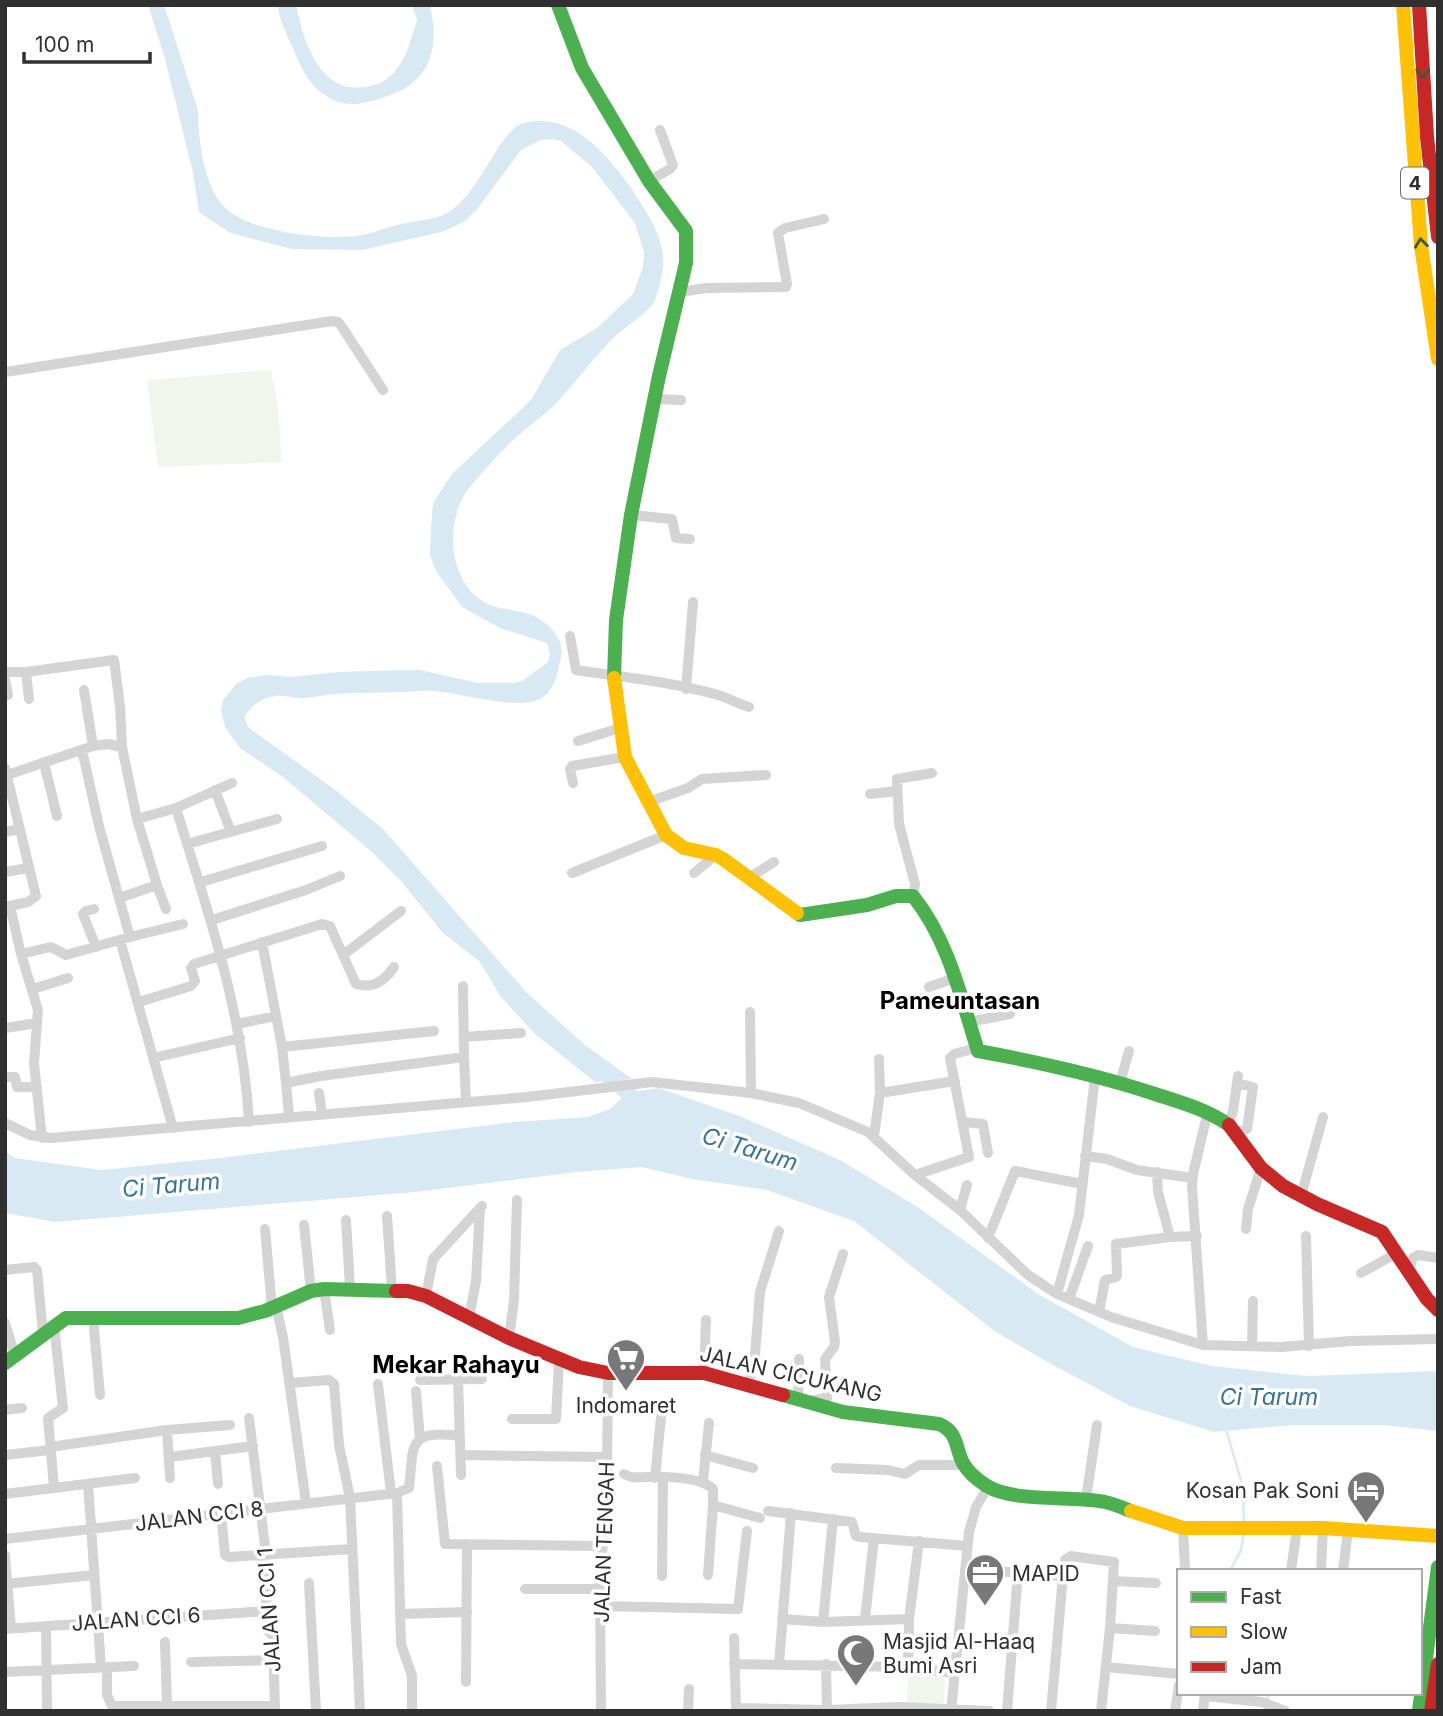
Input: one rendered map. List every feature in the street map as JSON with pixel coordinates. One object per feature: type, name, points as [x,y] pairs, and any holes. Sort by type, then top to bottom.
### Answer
[{"type":"main road","points":[[558,5],[582,68],[649,181],[686,231],[686,264],[654,398],[631,515],[616,620],[614,674],[625,757],[666,835],[689,850],[716,855],[800,915],[913,896],[925,911],[949,958],[976,1048],[990,1054],[1028,1060],[1120,1083],[1208,1111],[1233,1128],[1261,1168],[1283,1186],[1382,1232],[1427,1299],[1438,1310]]},
{"type":"main road","name":"4","points":[[1402,5],[1421,246],[1438,359]]},
{"type":"main road","name":"4","points":[[1419,5],[1427,137],[1438,237]]},
{"type":"main road","name":"JALAN CICUKANG","points":[[10,1359],[66,1318],[238,1318],[317,1290],[392,1289],[426,1296],[509,1338],[579,1367],[608,1373],[704,1373],[843,1412],[939,1424],[954,1435],[964,1465],[988,1487],[1007,1494],[1086,1499],[1119,1506],[1183,1528],[1323,1528],[1438,1536]]},
{"type":"main road","points":[[1422,1688],[1438,1567]]},
{"type":"main road","points":[[1431,1711],[1438,1664]]},
{"type":"street","points":[[649,181],[673,165],[660,130]]},
{"type":"street","points":[[680,292],[707,288],[786,287],[778,233],[785,228],[824,219]]},
{"type":"street","points":[[5,372],[332,321],[338,322],[342,327],[383,390]]},
{"type":"street","points":[[654,398],[681,400]]},
{"type":"street","points":[[631,515],[672,519],[675,537],[690,539]]},
{"type":"street","points":[[686,689],[693,602]]},
{"type":"street","points":[[570,636],[576,670],[614,674],[720,696],[749,707]]},
{"type":"street","points":[[5,672],[26,672],[114,660],[122,747],[137,819],[166,909]]},
{"type":"street","points":[[26,672],[29,699]]},
{"type":"street","points":[[5,678],[8,695]]},
{"type":"street","points":[[84,690],[93,746]]},
{"type":"street","points":[[578,741],[620,728]]},
{"type":"street","points":[[42,1138],[34,1051],[38,1010],[7,906],[28,902],[36,896],[6,771],[44,763],[93,746],[108,744],[122,747]]},
{"type":"street","points":[[82,750],[119,898],[139,1002],[173,1128]]},
{"type":"street","points":[[573,783],[570,769],[572,766],[625,757]]},
{"type":"street","points":[[44,763],[57,816]]},
{"type":"street","points":[[913,896],[915,884],[899,824],[898,777],[932,774]]},
{"type":"street","points":[[648,802],[688,788],[702,779],[765,775]]},
{"type":"street","points":[[137,819],[176,808],[232,783]]},
{"type":"street","points":[[215,790],[231,832]]},
{"type":"street","points":[[870,793],[897,791]]},
{"type":"street","points":[[176,808],[201,881],[237,1024],[249,1122]]},
{"type":"street","points":[[187,844],[277,819]]},
{"type":"street","points":[[5,832],[20,829]]},
{"type":"street","points":[[572,873],[666,835]]},
{"type":"street","points":[[201,881],[322,846]]},
{"type":"street","points":[[694,873],[716,855]]},
{"type":"street","points":[[749,878],[774,862]]},
{"type":"street","points":[[5,872],[28,868]]},
{"type":"street","points":[[212,920],[306,890],[340,876]]},
{"type":"street","points":[[119,898],[157,884]]},
{"type":"street","points":[[94,909],[83,915],[96,947]]},
{"type":"street","points":[[343,955],[401,911]]},
{"type":"street","points":[[21,954],[51,947],[66,954],[183,924]]},
{"type":"street","points":[[139,1002],[191,986],[195,981],[192,966],[220,955],[327,924],[356,984],[360,986],[384,981],[394,967]]},
{"type":"street","points":[[262,942],[282,1047],[289,1116]]},
{"type":"street","points":[[33,989],[68,978]]},
{"type":"street","points":[[929,987],[955,978]]},
{"type":"street","points":[[463,986],[466,1102]]},
{"type":"street","points":[[750,1012],[751,1093]]},
{"type":"street","points":[[969,1022],[1010,1014]]},
{"type":"street","points":[[237,1024],[276,1016]]},
{"type":"street","points":[[5,1027],[37,1023]]},
{"type":"street","points":[[282,1047],[434,1031]]},
{"type":"street","points":[[464,1037],[521,1034]]},
{"type":"street","points":[[153,1058],[240,1038]]},
{"type":"street","points":[[362,1039],[363,1051]]},
{"type":"street","points":[[915,1175],[969,1157],[950,1058],[954,1054],[976,1048]]},
{"type":"street","points":[[1120,1083],[1129,1051]]},
{"type":"street","points":[[286,1083],[464,1057]]},
{"type":"street","points":[[874,1136],[880,1093],[878,1059]]},
{"type":"street","points":[[5,1077],[16,1077],[18,1087],[37,1087]]},
{"type":"street","points":[[1057,1294],[1074,1237],[1095,1077]]},
{"type":"street","points":[[1237,1079],[1254,1087],[1247,1129],[1233,1128],[1233,1111],[1237,1079]]},
{"type":"street","points":[[880,1093],[955,1081]]},
{"type":"street","points":[[5,1123],[22,1133],[42,1138],[466,1102],[646,1082],[751,1093],[799,1103],[874,1136],[915,1175],[960,1210],[1028,1275],[1057,1294],[1099,1312],[1203,1345],[1309,1346],[1350,1341],[1438,1339]]},
{"type":"street","points":[[319,1093],[322,1114]]},
{"type":"street","points":[[1203,1345],[1193,1178],[1208,1111]]},
{"type":"street","points":[[1301,1196],[1323,1116]]},
{"type":"street","points":[[964,1122],[983,1124],[988,1153]]},
{"type":"street","points":[[1085,1156],[1193,1178]]},
{"type":"street","points":[[1246,1229],[1248,1209],[1261,1168]]},
{"type":"street","points":[[988,1238],[1016,1170],[1082,1184]]},
{"type":"street","points":[[1157,1172],[1158,1192],[1170,1237]]},
{"type":"street","points":[[960,1210],[967,1185]]},
{"type":"street","points":[[509,1338],[514,1300],[517,1200]]},
{"type":"street","points":[[426,1296],[433,1259],[481,1207],[469,1318]]},
{"type":"street","points":[[387,1216],[392,1289]]},
{"type":"street","points":[[346,1220],[350,1288]]},
{"type":"street","points":[[303,1225],[317,1290],[330,1330]]},
{"type":"street","points":[[265,1229],[274,1307],[283,1336],[306,1503]]},
{"type":"street","points":[[749,1384],[755,1354],[760,1292],[779,1231]]},
{"type":"street","points":[[1099,1312],[1105,1280],[1117,1275],[1116,1244],[1197,1236]]},
{"type":"street","points":[[1306,1236],[1309,1346]]},
{"type":"street","points":[[1069,1299],[1088,1246]]},
{"type":"street","points":[[1360,1273],[1397,1253]]},
{"type":"street","points":[[799,1359],[804,1402],[827,1398],[825,1359],[835,1342],[829,1297],[844,1254]]},
{"type":"street","points":[[1409,1270],[1413,1258],[1418,1255],[1438,1258]]},
{"type":"street","points":[[5,1270],[34,1267],[37,1270],[62,1408],[48,1419],[54,1488]]},
{"type":"street","points":[[1252,1346],[1253,1301]]},
{"type":"street","points":[[93,1318],[100,1395]]},
{"type":"street","points":[[704,1373],[706,1320]]},
{"type":"street","points":[[5,1323],[10,1359]]},
{"type":"street","points":[[512,1419],[557,1418],[558,1360]]},
{"type":"street","name":"JALAN TENGAH","points":[[601,1711],[600,1589],[607,1472],[608,1373]]},
{"type":"street","points":[[458,1379],[461,1475]]},
{"type":"street","points":[[419,1380],[482,1379]]},
{"type":"street","points":[[289,1383],[329,1380],[334,1384],[339,1445],[350,1498],[360,1711]]},
{"type":"street","points":[[378,1384],[394,1493],[401,1644],[412,1676],[412,1711]]},
{"type":"street","points":[[416,1391],[420,1439]]},
{"type":"street","points":[[5,1410],[22,1408]]},
{"type":"street","points":[[661,1417],[654,1477],[662,1576]]},
{"type":"street","name":"JALAN CCI 1","points":[[249,1418],[266,1554],[264,1562],[268,1631],[273,1636],[275,1708]]},
{"type":"street","points":[[703,1481],[709,1423]]},
{"type":"street","points":[[5,1455],[167,1430],[230,1425]]},
{"type":"street","points":[[1086,1499],[1097,1425]]},
{"type":"street","points":[[167,1430],[170,1478]]},
{"type":"street","points":[[394,1493],[409,1488],[415,1443],[430,1435],[459,1436]]},
{"type":"street","points":[[170,1457],[253,1446]]},
{"type":"street","points":[[215,1451],[218,1484]]},
{"type":"street","points":[[461,1455],[607,1457]]},
{"type":"street","points":[[705,1455],[753,1468]]},
{"type":"street","points":[[836,1468],[905,1474],[919,1465],[964,1465]]},
{"type":"street","points":[[437,1466],[444,1543],[601,1546]]},
{"type":"street","points":[[607,1472],[703,1481],[713,1489],[708,1575]]},
{"type":"street","points":[[5,1494],[135,1478]]},
{"type":"street","points":[[88,1484],[97,1621],[107,1695],[113,1706],[275,1708]]},
{"type":"street","points":[[951,1709],[967,1546],[972,1518],[988,1487]]},
{"type":"street","name":"JALAN CCI 8","points":[[5,1539],[394,1493]]},
{"type":"street","points":[[713,1505],[764,1514],[791,1513],[852,1522],[856,1536],[967,1546]]},
{"type":"street","points":[[221,1513],[227,1557],[352,1549]]},
{"type":"street","points":[[779,1664],[791,1513]]},
{"type":"street","points":[[823,1622],[833,1518]]},
{"type":"street","points":[[1183,1528],[1185,1569]]},
{"type":"street","points":[[1291,1569],[1297,1528]]},
{"type":"street","points":[[1321,1569],[1323,1528]]},
{"type":"street","points":[[1343,1569],[1348,1530]]},
{"type":"street","points":[[600,1606],[738,1609],[747,1531]]},
{"type":"street","points":[[865,1619],[874,1538]]},
{"type":"street","points":[[908,1667],[909,1619],[919,1541]]},
{"type":"street","points":[[466,1682],[467,1544]]},
{"type":"street","points":[[5,1555],[8,1628]]},
{"type":"street","points":[[1051,1711],[1067,1557],[1110,1560],[1114,1565],[1101,1711]]},
{"type":"street","points":[[965,1569],[1063,1576]]},
{"type":"street","points":[[1007,1711],[1018,1572]]},
{"type":"street","points":[[7,1584],[94,1575]]},
{"type":"street","points":[[1112,1581],[1156,1583]]},
{"type":"street","points":[[309,1583],[316,1711]]},
{"type":"street","points":[[525,1588],[600,1589]]},
{"type":"street","name":"JALAN CCI 6","points":[[8,1628],[267,1611]]},
{"type":"street","points":[[400,1614],[467,1612]]},
{"type":"street","points":[[782,1619],[823,1622],[909,1619]]},
{"type":"street","points":[[46,1626],[47,1711]]},
{"type":"street","points":[[1110,1628],[1155,1630]]},
{"type":"street","points":[[734,1638],[735,1705],[739,1708],[989,1711]]},
{"type":"street","points":[[161,1707],[165,1642]]},
{"type":"street","points":[[191,1662],[274,1660]]},
{"type":"street","points":[[734,1664],[908,1667],[955,1673]]},
{"type":"street","points":[[826,1664],[827,1710]]},
{"type":"street","points":[[5,1672],[134,1666]]},
{"type":"street","points":[[1106,1667],[1177,1674]]},
{"type":"street","points":[[688,1711],[689,1689]]},
{"type":"street","points":[[1203,1711],[1205,1695],[1266,1703],[1285,1711]]},
{"type":"shaded area","points":[[271,370],[278,409],[282,462],[158,467],[147,380]]},
{"type":"shaded area","points":[[908,1674],[945,1675],[944,1705],[907,1704]]},
{"type":"water","points":[[148,5],[164,5],[198,110],[201,150],[208,179],[221,203],[242,219],[296,234],[335,237],[367,234],[438,217],[456,207],[467,195],[514,128],[524,123],[541,121],[572,129],[599,149],[631,188],[655,228],[663,262],[660,285],[653,304],[611,340],[555,405],[496,457],[470,487],[456,514],[453,546],[461,577],[470,590],[491,605],[538,618],[550,627],[558,639],[561,657],[555,680],[548,693],[540,699],[517,703],[428,691],[345,693],[302,698],[275,696],[257,703],[244,717],[249,728],[334,789],[383,829],[527,993],[585,1045],[632,1079],[595,1082],[534,1033],[501,997],[479,961],[443,933],[401,881],[372,852],[283,777],[240,748],[225,727],[221,711],[223,700],[236,684],[247,678],[267,675],[291,677],[339,672],[420,670],[478,683],[515,683],[548,662],[550,654],[547,643],[500,628],[462,607],[436,571],[430,555],[433,503],[452,474],[531,400],[560,350],[597,328],[633,294],[643,267],[644,252],[635,223],[592,167],[561,141],[553,139],[541,140],[521,150],[478,208],[465,221],[445,231],[362,250],[292,249],[230,233],[199,212],[193,173],[165,59]]},
{"type":"water","points":[[278,5],[296,5],[309,48],[325,73],[335,82],[348,87],[364,87],[377,84],[396,70],[406,53],[417,20],[412,5],[430,5],[434,39],[427,66],[419,77],[394,94],[362,103],[337,102],[319,91],[305,73],[283,26]]},
{"type":"water","name":"Ci Tarum","points":[[659,1088],[742,1117],[840,1160],[919,1208],[1038,1294],[1133,1347],[1212,1366],[1306,1376],[1438,1371],[1438,1431],[1383,1425],[1293,1425],[1214,1432],[1130,1406],[993,1330],[854,1221],[767,1190],[692,1179],[642,1167],[577,1172],[415,1192],[56,1222],[5,1213],[5,1152],[15,1158],[101,1170],[515,1122],[588,1117],[610,1109],[627,1093]]},
{"type":"waterway","points":[[598,1067],[644,1107]]},
{"type":"waterway","points":[[1226,1429],[1243,1488],[1244,1522]]},
{"type":"waterway","points":[[1231,1569],[1241,1550],[1244,1532]]},
{"type":"waterway","points":[[1267,1701],[1268,1695]]},
{"type":"traffic: fast","points":[[558,5],[582,68],[649,181],[686,231],[686,263],[659,376],[631,515],[616,620],[614,678]]},
{"type":"traffic: fast","points":[[797,913],[800,915],[867,905],[896,896],[913,896],[945,951],[978,1051],[1133,1087],[1194,1107],[1229,1125]]},
{"type":"traffic: fast","points":[[5,1363],[66,1318],[238,1318],[265,1311],[311,1291],[396,1291]]},
{"type":"traffic: fast","points":[[783,1395],[843,1412],[939,1424],[950,1431],[968,1470],[984,1484],[998,1491],[1103,1502],[1131,1511]]},
{"type":"traffic: fast","points":[[1422,1688],[1438,1567]]},
{"type":"traffic: fast","points":[[1419,1711],[1421,1695]]},
{"type":"traffic: slow","points":[[1403,5],[1421,246],[1438,359]]},
{"type":"traffic: slow","points":[[614,678],[625,757],[666,835],[684,848],[723,859],[797,913]]},
{"type":"traffic: slow","points":[[1131,1511],[1183,1528],[1323,1528],[1438,1536]]},
{"type":"traffic: jam","points":[[1419,5],[1427,137],[1438,237]]},
{"type":"traffic: jam","points":[[1229,1125],[1261,1168],[1283,1186],[1382,1232],[1427,1299],[1438,1310]]},
{"type":"traffic: jam","points":[[396,1291],[426,1296],[509,1338],[579,1367],[608,1373],[704,1373],[783,1395]]},
{"type":"traffic: jam","points":[[1431,1711],[1438,1664]]},
{"type":"place","name":"Indomaret","points":[[626,1392]]},
{"type":"place","name":"Kosan Pak Soni","points":[[1366,1524]]},
{"type":"place","name":"MAPID","points":[[985,1607]]},
{"type":"place","name":"Masjid Al-Haaq Bumi Asri","points":[[856,1687]]},
{"type":"district","name":"Pameuntasan","points":[[960,1000]]},
{"type":"district","name":"Mekar Rahayu","points":[[456,1364]]}]
